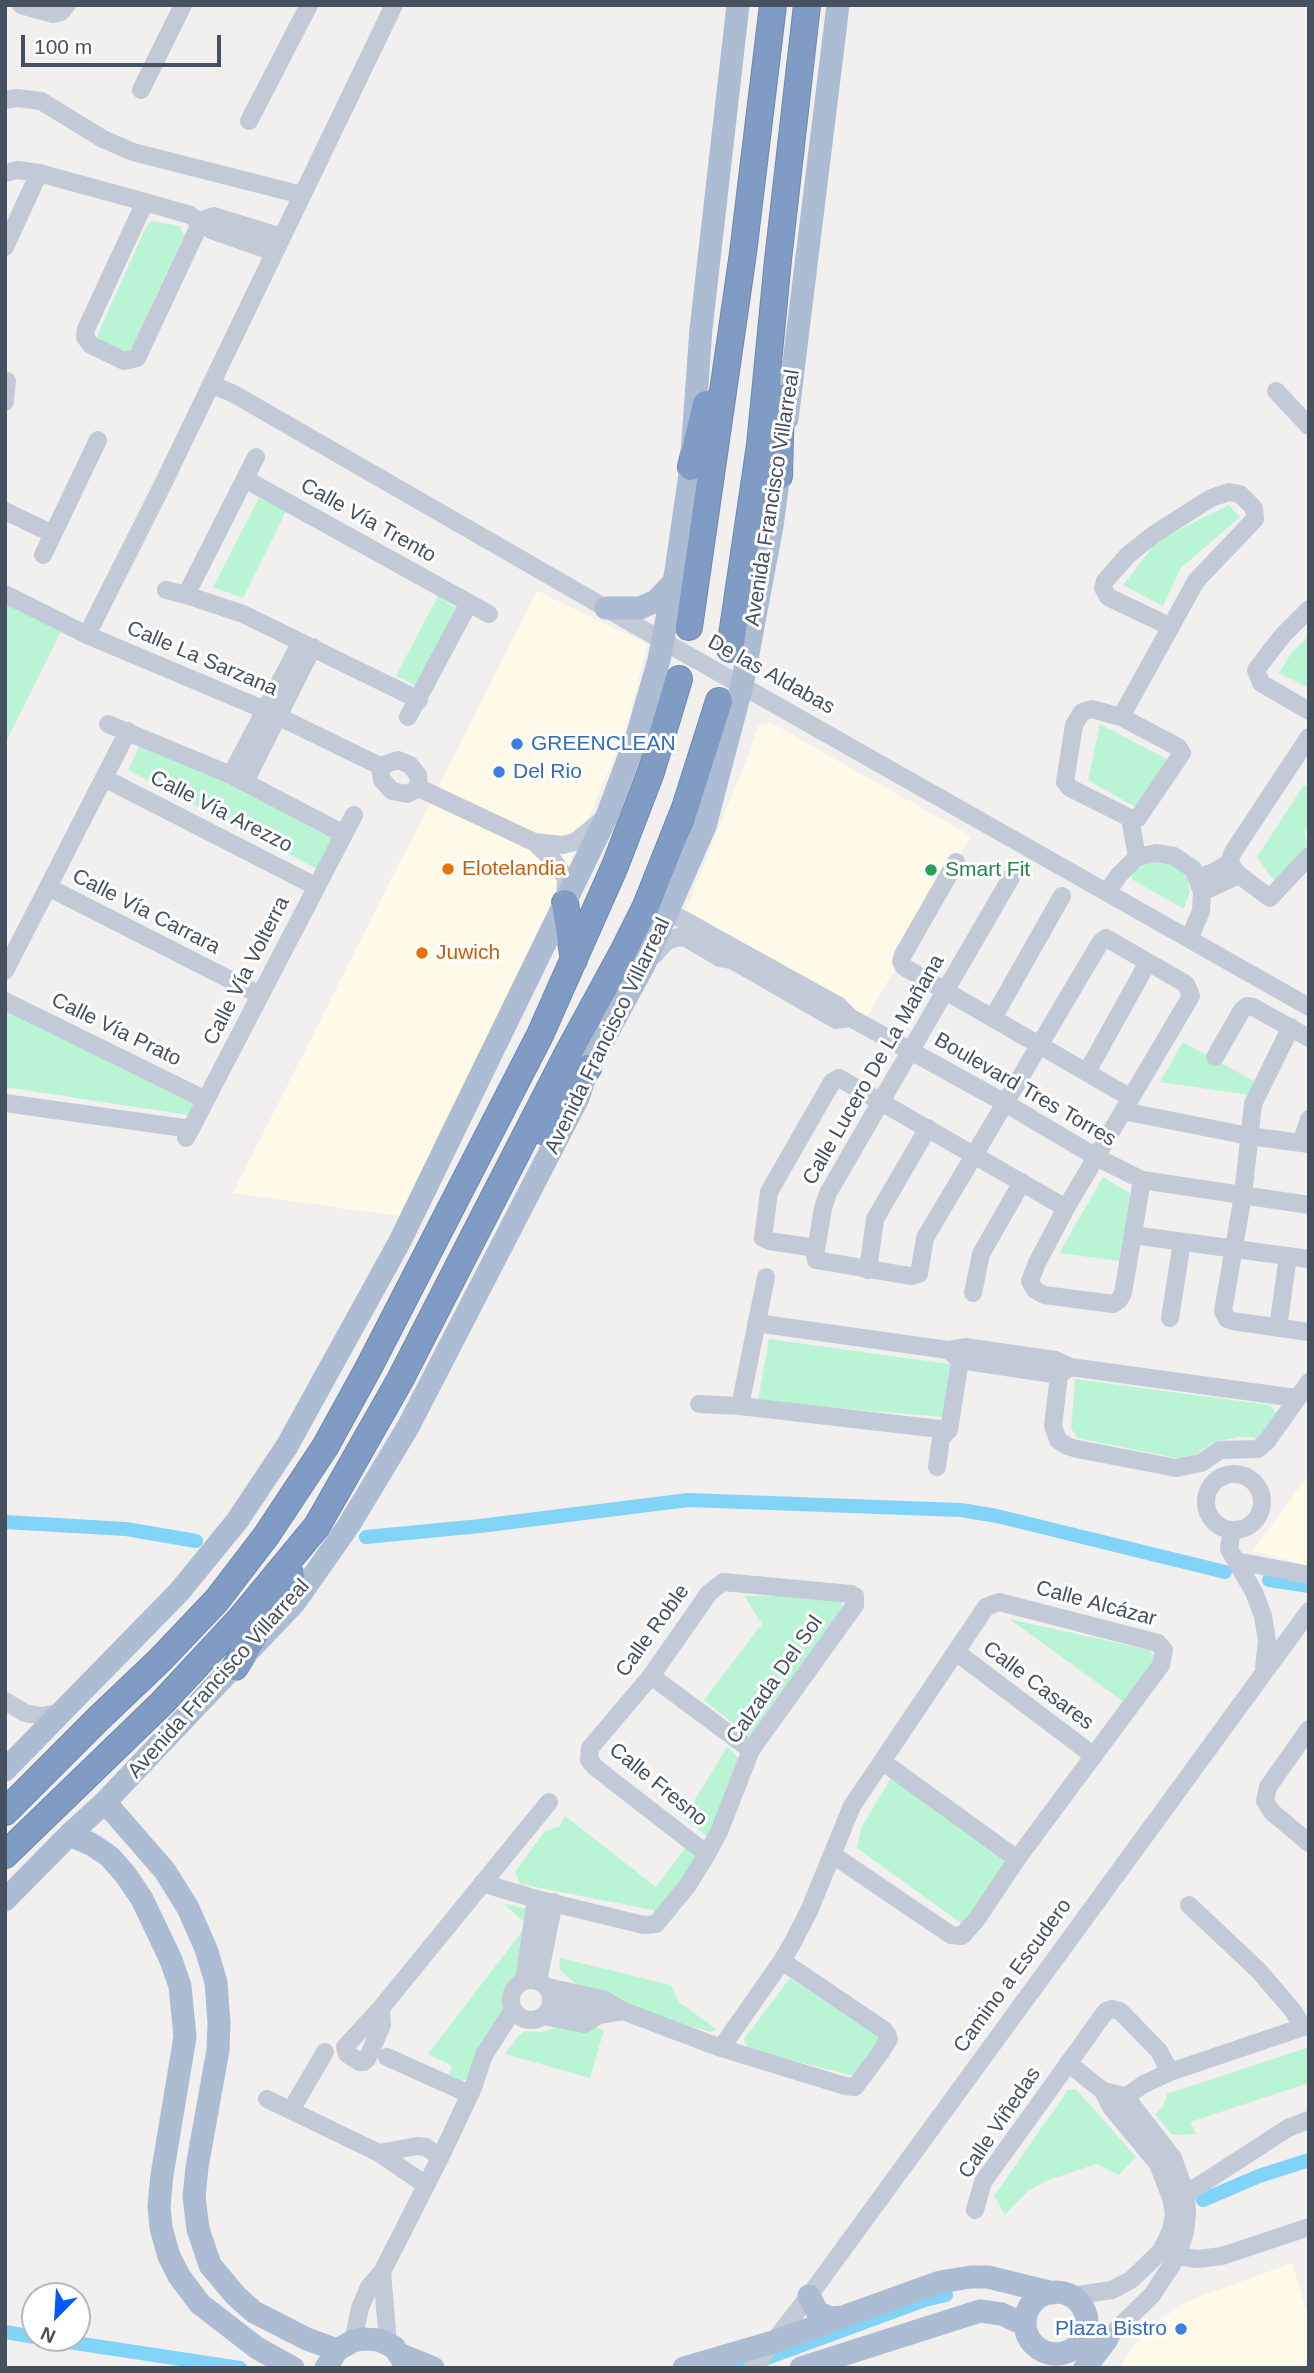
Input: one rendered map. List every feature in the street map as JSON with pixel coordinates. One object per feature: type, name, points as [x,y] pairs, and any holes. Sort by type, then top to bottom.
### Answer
[{"type":"highway","points":[[689,627],[743,253],[773,5]]},
{"type":"highway","name":"Avenida Francisco Villarreal","points":[[730,649],[760,445],[807,5]]},
{"type":"highway","points":[[691,467],[743,253]]},
{"type":"highway","points":[[778,260],[782,350],[779,476]]},
{"type":"highway","points":[[5,1812],[160,1660],[217,1600],[266,1536],[325,1447],[540,1035],[615,866],[642,795],[679,679]]},
{"type":"highway","name":"Avenida Francisco Villarreal","points":[[5,1855],[163,1703],[241,1618],[317,1527],[401,1380],[646,906],[685,808],[719,701]]},
{"type":"highway","points":[[565,903],[574,960]]},
{"type":"highway","points":[[474,1239],[506,1196],[566,1097],[588,1069]]},
{"type":"highway","points":[[235,1667],[268,1617],[317,1527]]},
{"type":"highway","points":[[5,1786],[97,1719]]},
{"type":"main road","points":[[5,1770],[179,1592],[230,1530],[288,1446],[399,1243],[607,816],[638,733],[663,642],[674,582],[691,467],[701,329],[738,5]]},
{"type":"main road","name":"Avenida Francisco Villarreal","points":[[5,1900],[105,1802],[295,1602],[349,1525],[401,1438],[572,1110],[588,1069],[669,912],[705,826],[742,685],[772,526],[838,5]]},
{"type":"main road","points":[[606,608],[640,608],[656,601],[674,582]]},
{"type":"main road","points":[[105,1802],[165,1871],[188,1908],[206,1949],[216,1982],[218,2050],[194,2197],[198,2230],[206,2255],[220,2279],[254,2312],[307,2339],[339,2353],[372,2339],[399,2356],[433,2368]]},
{"type":"main road","points":[[69,1835],[91,1844],[109,1856],[125,1874],[142,1899],[171,1960],[180,1986],[185,2037],[159,2206],[161,2228],[169,2256],[179,2276],[200,2304],[257,2348],[293,2368]]},
{"type":"main road","points":[[684,2368],[763,2355],[844,2317],[940,2283],[971,2277],[988,2277],[1062,2295],[1084,2311],[1087,2320],[1078,2351],[1069,2351],[1047,2360],[1032,2343],[1025,2325],[1030,2307],[1036,2300],[1062,2295]]},
{"type":"main road","points":[[808,2296],[817,2313],[831,2318],[844,2317]]},
{"type":"main road","points":[[801,2368],[980,2311],[1002,2314],[1025,2325]]},
{"type":"main road","points":[[1085,2368],[1107,2339]]},
{"type":"street","points":[[21,5],[53,14],[61,12],[67,5]]},
{"type":"street","points":[[141,90],[183,5]]},
{"type":"street","points":[[249,121],[309,5]]},
{"type":"street","points":[[87,635],[394,5]]},
{"type":"street","points":[[5,100],[30,99],[41,102],[103,139],[132,152],[302,195]]},
{"type":"street","points":[[5,173],[18,170],[38,173],[190,215],[211,230],[278,244]]},
{"type":"street","points":[[5,247],[38,173]]},
{"type":"street","points":[[145,202],[86,329],[85,337],[91,345],[124,361],[137,358],[199,221]]},
{"type":"street","points":[[5,402],[7,380]]},
{"type":"street","name":"De las Aldabas","points":[[211,383],[1309,1007]]},
{"type":"street","points":[[1276,391],[1308,424]]},
{"type":"street","points":[[43,555],[98,440]]},
{"type":"street","points":[[186,595],[257,457]]},
{"type":"street","name":"Calle Vía Trento","points":[[245,479],[489,614]]},
{"type":"street","points":[[1121,717],[1196,581],[1255,519],[1254,508],[1240,494],[1229,492],[1211,498],[1176,520],[1128,555],[1105,581],[1103,588],[1108,597],[1169,626]]},
{"type":"street","points":[[5,511],[53,534]]},
{"type":"street","points":[[166,590],[243,614],[419,700]]},
{"type":"street","name":"Calle La Sarzana","points":[[5,594],[87,635],[272,713],[380,766],[398,760],[410,765],[418,775],[419,788]]},
{"type":"street","points":[[408,717],[469,603]]},
{"type":"street","points":[[1309,609],[1283,635],[1256,670],[1261,683],[1309,711]]},
{"type":"street","points":[[238,779],[307,644]]},
{"type":"street","points":[[1132,817],[1182,753],[1178,747],[1121,717],[1092,709],[1082,712],[1076,719],[1065,782],[1070,788],[1132,817],[1144,856]]},
{"type":"street","points":[[108,724],[238,779],[344,834]]},
{"type":"street","points":[[5,971],[128,731]]},
{"type":"street","points":[[1309,737],[1233,852],[1234,869],[1270,898],[1309,856]]},
{"type":"street","name":"Calle La Sarzana","points":[[380,766],[382,780],[392,791],[407,794],[419,788]]},
{"type":"street","name":"Calle Vía Arezzo","points":[[104,778],[317,887]]},
{"type":"street","name":"Calle La Sarzana","points":[[419,788],[534,842],[554,860],[566,878],[565,903]]},
{"type":"street","name":"Calle Vía Volterra","points":[[5,1103],[188,1133],[354,815]]},
{"type":"street","name":"Calle La Sarzana","points":[[534,842],[563,845],[575,842],[607,816]]},
{"type":"street","points":[[1107,892],[1119,875],[1144,856],[1165,853],[1183,862],[1193,869],[1199,885],[1201,911],[1189,939]]},
{"type":"street","points":[[956,862],[901,961],[904,967],[1087,1072],[1127,1104],[1249,1136],[1305,1144],[1309,1119]]},
{"type":"street","name":"Calle Lucero De La Mañana","points":[[816,1248],[828,1194],[1016,869]]},
{"type":"street","points":[[1199,885],[1234,869]]},
{"type":"street","name":"Calle Vía Carrara","points":[[48,887],[260,995]]},
{"type":"street","points":[[993,1018],[1062,896]]},
{"type":"street","name":"Boulevard Tres Torres","points":[[669,912],[735,955],[839,1006],[851,1018],[1096,1157],[1142,1180],[1309,1205]]},
{"type":"street","points":[[645,963],[667,940],[678,937],[686,938],[720,958],[735,955]]},
{"type":"street","points":[[1066,1208],[974,1155],[882,1101],[845,1080],[835,1079],[769,1192],[764,1238],[816,1248],[816,1260],[821,1263],[910,1276],[919,1274],[925,1238],[974,1155],[1005,1103],[1039,1044],[1102,939],[1110,938],[1186,984],[1191,996],[1066,1208],[1037,1264],[1030,1281],[1038,1293],[1116,1303],[1123,1293],[1142,1180]]},
{"type":"street","points":[[1087,1072],[1148,962]]},
{"type":"street","name":"Calle Vía Prato","points":[[5,1001],[206,1100]]},
{"type":"street","points":[[1215,1057],[1241,1010],[1247,1006],[1309,1038]]},
{"type":"street","points":[[1291,1027],[1254,1104],[1243,1195],[1223,1311],[1232,1321],[1309,1332]]},
{"type":"street","points":[[868,1270],[875,1219],[928,1128]]},
{"type":"street","points":[[973,1293],[981,1254],[1021,1182]]},
{"type":"street","points":[[1133,1235],[1309,1259]]},
{"type":"street","points":[[1170,1318],[1182,1242]]},
{"type":"street","points":[[1278,1328],[1288,1256]]},
{"type":"street","points":[[740,1406],[766,1276]]},
{"type":"street","points":[[756,1323],[1064,1371],[1296,1398]]},
{"type":"street","points":[[937,1467],[940,1438],[948,1430],[954,1355]]},
{"type":"street","points":[[1064,1371],[1053,1426],[1058,1440],[1068,1446],[1175,1468],[1193,1466],[1220,1450],[1251,1451],[1262,1446],[1309,1382]]},
{"type":"street","points":[[699,1404],[740,1406],[948,1430]]},
{"type":"street","points":[[1237,1473],[1240,1450]]},
{"type":"street","points":[[1205,1461],[1218,1478]]},
{"type":"street","points":[[1237,1473],[1255,1482],[1263,1499],[1258,1518],[1251,1525],[1232,1530],[1214,1521],[1206,1504],[1207,1494],[1218,1478],[1237,1473]]},
{"type":"street","points":[[1232,1530],[1230,1549],[1254,1592],[1263,1616],[1267,1640],[1264,1670]]},
{"type":"street","points":[[1236,1561],[1309,1575]]},
{"type":"street","name":"Calle Roble","points":[[590,1748],[651,1676],[709,1593],[723,1582],[847,1592],[855,1596]]},
{"type":"street","name":"Calzada Del Sol","points":[[482,1883],[545,1901],[653,1925],[663,1917],[688,1885],[719,1832],[751,1751],[855,1605],[855,1596]]},
{"type":"street","name":"Calle Alcázar","points":[[721,2048],[782,1961],[809,1911],[852,1807],[981,1612],[992,1603],[999,1602],[1158,1643],[1164,1650],[1161,1665],[1017,1859],[966,1933],[957,1937],[951,1935],[833,1855]]},
{"type":"street","name":"Camino a Escudero","points":[[763,2355],[1309,1611]]},
{"type":"street","name":"Calle Casares","points":[[956,1652],[1094,1756]]},
{"type":"street","points":[[651,1676],[751,1751]]},
{"type":"street","points":[[5,1701],[25,1713],[41,1716],[63,1712]]},
{"type":"street","points":[[1309,1729],[1268,1787],[1265,1801],[1272,1812],[1309,1843]]},
{"type":"street","name":"Calle Fresno","points":[[590,1748],[589,1760],[596,1768],[707,1854]]},
{"type":"street","points":[[883,1762],[1017,1859]]},
{"type":"street","points":[[381,2008],[549,1802]]},
{"type":"street","points":[[545,1901],[541,1994],[530,2020],[523,2019],[513,2010],[510,1996],[513,1989],[541,1994],[603,1999],[623,2011],[721,2048],[855,2087],[889,2039],[884,2030],[782,1961]]},
{"type":"street","points":[[1113,2098],[1170,2072],[1306,2026],[1259,1970],[1189,1906]]},
{"type":"street","points":[[541,1994],[583,2024],[599,2015],[623,2011]]},
{"type":"street","name":"Calle Viñedas","points":[[975,2210],[983,2182],[1102,2014],[1112,2009],[1120,2011],[1159,2051],[1170,2072]]},
{"type":"street","points":[[339,2353],[369,2287],[382,2272],[440,2158],[488,2048],[513,2010]]},
{"type":"street","points":[[291,2110],[325,2052]]},
{"type":"street","points":[[387,2057],[469,2094]]},
{"type":"street","name":"Calle Viñedas","points":[[1068,2063],[1113,2098],[1166,2161],[1186,2194],[1185,2232],[1169,2254],[1152,2295],[1107,2339]]},
{"type":"street","points":[[267,2099],[379,2153],[426,2185]]},
{"type":"street","points":[[1186,2194],[1287,2128],[1309,2120]]},
{"type":"street","points":[[379,2153],[417,2146],[426,2147],[440,2158]]},
{"type":"street","name":"Calle Viñedas","points":[[1166,2161],[1164,2177],[1174,2214],[1169,2254]]},
{"type":"street","points":[[1169,2254],[1197,2259],[1222,2256],[1309,2227]]},
{"type":"street","name":"Calle Viñedas","points":[[1062,2295],[1112,2290],[1169,2254]]},
{"type":"street","points":[[382,2272],[399,2356]]},
{"type":"street","points":[[1078,2351],[1107,2339]]},
{"type":"shaded area","points":[[537,591],[647,644],[627,727],[537,938],[434,1142],[424,1176],[406,1217],[233,1193]]},
{"type":"shaded area","points":[[771,723],[971,836],[867,1017],[686,909],[758,726]]},
{"type":"shaded area","points":[[1309,1474],[1309,1566],[1253,1551]]},
{"type":"shaded area","points":[[1292,2263],[1309,2320],[1309,2368],[1120,2368],[1142,2336],[1188,2301]]},
{"type":"green space","points":[[152,221],[180,226],[184,235],[130,352],[124,353],[102,342],[97,336],[146,227]]},
{"type":"green space","points":[[259,498],[286,511],[243,598],[213,587]]},
{"type":"green space","points":[[1229,505],[1240,517],[1181,568],[1163,606],[1123,585],[1157,541]]},
{"type":"green space","points":[[438,596],[461,612],[423,689],[396,676]]},
{"type":"green space","points":[[5,601],[62,629],[5,744]]},
{"type":"green space","points":[[1309,636],[1309,688],[1279,673],[1292,652]]},
{"type":"green space","points":[[1100,724],[1167,759],[1137,808],[1088,780]]},
{"type":"green space","points":[[140,745],[244,787],[338,836],[319,870],[128,770]]},
{"type":"green space","points":[[1304,785],[1309,788],[1309,825],[1305,832],[1307,846],[1277,880],[1272,878],[1257,857]]},
{"type":"green space","points":[[1149,860],[1177,866],[1187,878],[1190,891],[1184,909],[1133,880],[1131,873],[1134,869]]},
{"type":"green space","points":[[5,1008],[200,1105],[194,1116],[5,1087]]},
{"type":"green space","points":[[1183,1042],[1254,1081],[1249,1095],[1160,1082]]},
{"type":"green space","points":[[1103,1177],[1131,1194],[1119,1261],[1059,1253]]},
{"type":"green space","points":[[769,1339],[950,1364],[942,1417],[758,1401]]},
{"type":"green space","points":[[1075,1379],[1270,1405],[1277,1414],[1258,1438],[1239,1437],[1215,1442],[1196,1454],[1191,1461],[1077,1438],[1071,1428]]},
{"type":"green space","points":[[838,1595],[844,1609],[751,1738],[704,1700],[762,1624],[744,1596]]},
{"type":"green space","points":[[1009,1619],[1149,1650],[1157,1660],[1124,1702]]},
{"type":"green space","points":[[727,1747],[742,1761],[711,1840],[684,1818]]},
{"type":"green space","points":[[895,1771],[1012,1859],[965,1926],[857,1848],[861,1828]]},
{"type":"green space","points":[[565,1816],[656,1887],[685,1848],[698,1858],[657,1911],[520,1884],[515,1872],[544,1832],[560,1826]]},
{"type":"green space","points":[[503,1903],[533,1911],[521,1978],[509,1994],[509,2006],[470,2078],[462,2081],[449,2075],[452,2066],[428,2054],[527,1925]]},
{"type":"green space","points":[[560,1958],[671,1985],[679,2002],[716,2029],[711,2032],[583,1996],[578,1986],[559,1969]]},
{"type":"green space","points":[[790,1978],[881,2038],[854,2076],[748,2049],[744,2039]]},
{"type":"green space","points":[[566,2018],[604,2030],[590,2078],[505,2054],[525,2031],[542,2032],[554,2028]]},
{"type":"green space","points":[[1309,2047],[1309,2083],[1190,2122],[1196,2134],[1172,2135],[1155,2114],[1163,2107],[1167,2094]]},
{"type":"green space","points":[[1076,2089],[1136,2157],[1119,2175],[1096,2164],[1046,2181],[1028,2191],[1005,2215],[994,2196],[1068,2090]]},
{"type":"waterway","points":[[366,1537],[688,1500],[961,1510],[997,1516],[1225,1572]]},
{"type":"waterway","points":[[5,1522],[126,1529],[196,1541]]},
{"type":"waterway","points":[[1269,1580],[1309,1586]]},
{"type":"waterway","points":[[1203,2200],[1259,2176],[1309,2160]]},
{"type":"waterway","points":[[740,2368],[925,2300],[946,2295]]},
{"type":"waterway","points":[[5,2332],[21,2335]]},
{"type":"waterway","points":[[91,2345],[240,2368]]},
{"type":"place","name":"GREENCLEAN","points":[[517,744]]},
{"type":"place","name":"Del Rio","points":[[499,772]]},
{"type":"place","name":"Elotelandia","points":[[448,869]]},
{"type":"place","name":"Smart Fit","points":[[931,870]]},
{"type":"place","name":"Juwich","points":[[422,953]]},
{"type":"place","name":"Plaza Bistro","points":[[1181,2329]]}]
